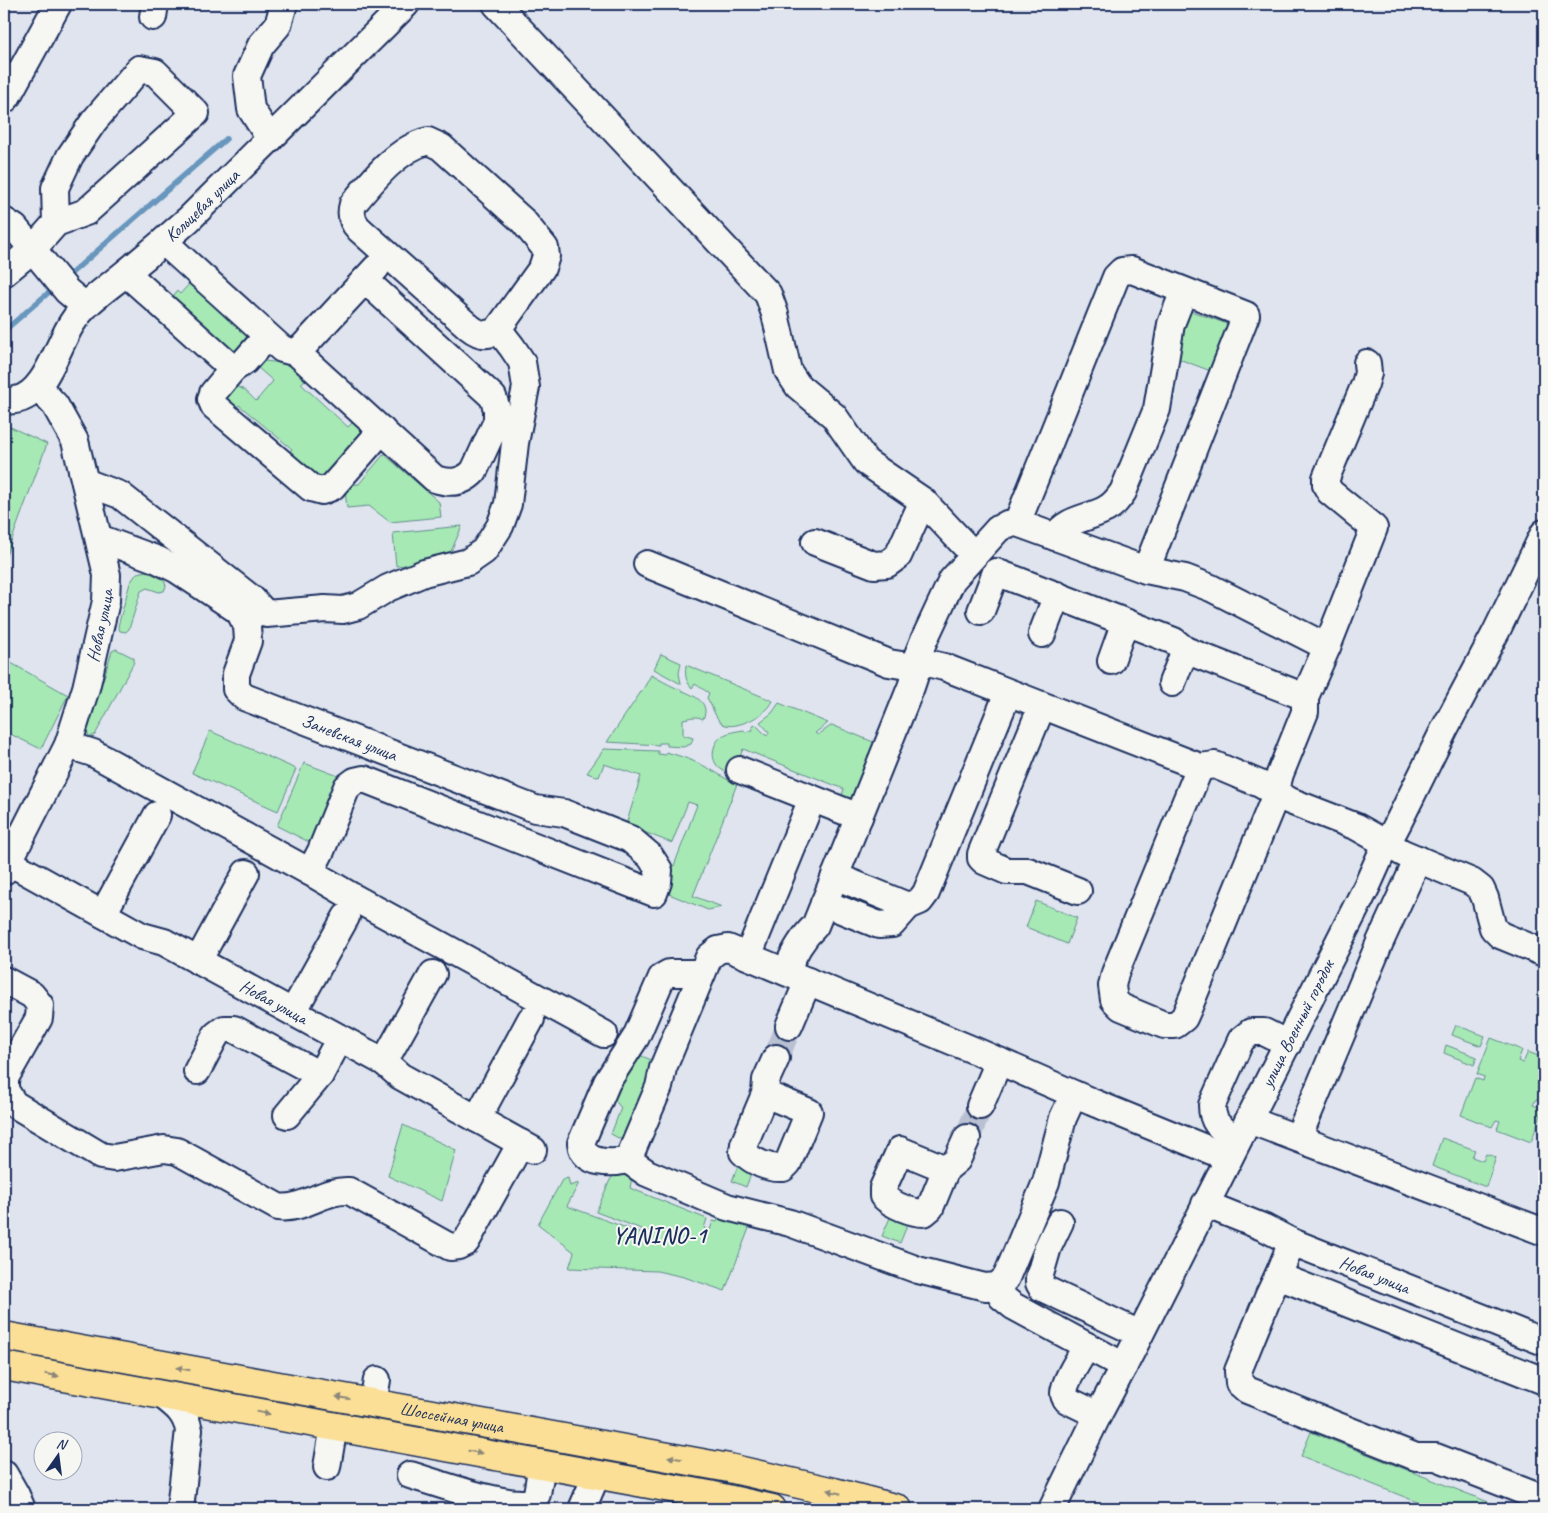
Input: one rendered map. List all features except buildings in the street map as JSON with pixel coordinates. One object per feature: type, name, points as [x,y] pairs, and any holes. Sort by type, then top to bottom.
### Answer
[{"type":"main road","name":"Шоссейная улица","points":[[4,1336],[375,1392],[729,1468],[898,1509]]},
{"type":"main road","name":"Шоссейная улица","points":[[4,1366],[597,1474],[707,1502],[772,1509]]},
{"type":"street","points":[[4,100],[58,4]]},
{"type":"street","points":[[270,139],[251,109],[247,76],[261,45],[278,25],[284,4]]},
{"type":"street","name":"Кольцевая улица","points":[[4,400],[16,400],[28,396],[38,387],[48,372],[68,330],[85,306],[164,242],[406,4]]},
{"type":"street","points":[[496,4],[768,294],[775,314],[788,370],[798,386],[834,416],[866,462],[923,501],[974,555]]},
{"type":"street","points":[[4,273],[32,250],[56,223],[86,212],[196,113],[155,72],[139,69],[94,121],[70,156],[55,188],[56,223]]},
{"type":"street","points":[[428,141],[441,147],[522,221],[545,248],[546,256],[542,268],[498,329],[493,334],[484,335],[475,332],[388,254],[355,224],[352,217],[354,204],[390,163],[421,143],[428,141]]},
{"type":"street","points":[[4,221],[15,228],[67,291],[85,306]]},
{"type":"street","points":[[164,242],[267,336],[282,349],[297,354],[436,479],[446,482],[457,482],[468,477],[474,471],[497,421],[497,409],[493,397],[365,280]]},
{"type":"street","points":[[297,354],[388,254]]},
{"type":"street","points":[[1017,523],[1116,278],[1122,271],[1132,270],[1246,315],[1146,570]]},
{"type":"street","points":[[126,273],[233,369]]},
{"type":"street","points":[[1055,537],[1060,529],[1068,523],[1106,509],[1123,492],[1157,409],[1171,324],[1184,291]]},
{"type":"street","points":[[99,538],[158,560],[176,569],[256,620],[325,609],[343,610],[358,606],[388,588],[424,573],[468,562],[484,551],[500,526],[508,504],[515,443],[526,387],[522,362],[498,329]]},
{"type":"street","points":[[267,336],[244,361],[233,369],[213,392],[214,406],[311,488],[322,491],[332,486],[382,430]]},
{"type":"street","points":[[1200,767],[1115,974],[1112,986],[1114,1000],[1121,1008],[1164,1025],[1175,1025],[1184,1018],[1188,1009],[1272,804],[1280,774],[1305,712],[1305,696],[1374,528],[1330,492],[1326,485],[1326,478],[1365,384],[1368,373],[1367,363]]},
{"type":"street","name":"Новая улица","points":[[4,980],[32,995],[40,1005],[38,1018],[6,1078],[5,1090],[14,1104],[101,1156],[114,1158],[164,1149],[177,1151],[278,1206],[288,1208],[338,1190],[349,1191],[450,1246],[458,1246],[466,1242],[527,1147],[400,1076],[384,1062],[293,1012],[164,942],[142,936],[8,856],[68,745],[86,688],[106,601],[107,575],[75,441],[55,405],[38,387]]},
{"type":"street","points":[[85,482],[120,495],[252,599],[256,620]]},
{"type":"street","points":[[814,542],[874,566],[887,564],[898,556],[923,501]]},
{"type":"street","points":[[789,1026],[797,977],[793,955],[804,936],[815,926],[911,687],[924,640],[952,580],[998,529],[1008,524],[1017,523],[1146,570],[1185,578],[1210,588],[1326,647]]},
{"type":"street","name":"улица Военный городок","points":[[1053,1509],[1098,1415],[1288,1044],[1544,533]]},
{"type":"street","points":[[981,612],[996,572],[1174,642],[1185,650],[1305,696]]},
{"type":"street","points":[[657,576],[889,663],[906,666],[927,663],[944,666],[1008,693],[1200,767],[1215,765],[1260,784],[1290,800],[1357,827],[1418,859],[1476,885],[1481,889],[1485,898],[1493,928],[1500,935],[1544,953]]},
{"type":"street","points":[[1042,634],[1056,595]]},
{"type":"street","name":"Заневская улица","points":[[256,620],[236,674],[236,689],[244,697],[535,809],[564,814],[630,839],[650,856],[660,870],[658,882],[654,893],[502,833]]},
{"type":"street","points":[[1111,661],[1125,622]]},
{"type":"street","points":[[1172,684],[1185,650]]},
{"type":"street","points":[[824,903],[879,925],[892,924],[908,906],[920,901],[926,893],[1008,693]]},
{"type":"street","points":[[1042,706],[981,858],[1007,871],[1028,871],[1078,891]]},
{"type":"street","points":[[68,745],[93,753],[310,872],[368,906],[604,1034]]},
{"type":"street","points":[[740,770],[859,817]]},
{"type":"street","points":[[310,872],[321,851],[347,787],[355,781],[364,779],[502,833],[535,809]]},
{"type":"street","points":[[748,956],[812,799]]},
{"type":"street","points":[[103,914],[157,815]]},
{"type":"street","points":[[1298,1138],[1380,942],[1418,859]]},
{"type":"street","points":[[198,961],[246,873]]},
{"type":"street","points":[[835,876],[908,906]]},
{"type":"street","points":[[293,1012],[346,917]]},
{"type":"street","points":[[628,1160],[659,1087],[663,1068],[709,956],[718,950],[728,948],[1074,1094],[1239,1139],[1298,1138],[1544,1232]]},
{"type":"street","points":[[702,973],[669,973],[662,977],[636,1037],[607,1082],[581,1143],[582,1150],[586,1156],[601,1162],[615,1163],[628,1160],[647,1173],[727,1207],[790,1223],[918,1270],[985,1287],[997,1286],[1006,1278],[1046,1182],[1063,1118],[1074,1094]]},
{"type":"street","points":[[384,1062],[433,974]]},
{"type":"street","points":[[477,1119],[531,1020]]},
{"type":"street","points":[[197,1070],[216,1035],[224,1029],[234,1029],[320,1075]]},
{"type":"street","points":[[1239,1139],[1218,1126],[1212,1116],[1212,1105],[1241,1040],[1251,1032],[1264,1032],[1288,1044]]},
{"type":"street","points":[[287,1115],[320,1075],[340,1038]]},
{"type":"street","points":[[765,1094],[766,1080],[776,1058]]},
{"type":"street","points":[[980,1106],[999,1061]]},
{"type":"street","points":[[946,1170],[957,1160],[966,1138]]},
{"type":"street","name":"Новая улица","points":[[1205,1204],[1265,1228],[1292,1242],[1544,1342]]},
{"type":"street","points":[[1060,1222],[1048,1247],[1039,1278],[1042,1288],[1140,1334]]},
{"type":"street","points":[[1292,1242],[1238,1371],[1239,1383],[1247,1390],[1416,1457],[1436,1457],[1544,1499]]},
{"type":"street","points":[[1278,1276],[1544,1381]]},
{"type":"street","points":[[997,1286],[1002,1297],[1013,1306],[1124,1366]]},
{"type":"street","points":[[1087,1346],[1069,1378],[1064,1396],[1068,1400],[1098,1415]]},
{"type":"street","points":[[162,1395],[182,1412],[189,1430],[180,1509]]},
{"type":"street","points":[[189,1430],[203,1415],[226,1406]]},
{"type":"street","points":[[327,1467],[334,1426]]},
{"type":"street","points":[[438,1445],[421,1478],[478,1496],[522,1504],[532,1502],[537,1494],[542,1464]]},
{"type":"street","points":[[4,1474],[22,1509]]},
{"type":"street","points":[[582,1509],[597,1474]]},
{"type":"green space","points":[[192,281],[248,334],[247,339],[234,352],[229,352],[174,301],[174,295],[177,291],[180,294]]},
{"type":"green space","points":[[1188,310],[1233,326],[1216,373],[1179,359],[1174,348]]},
{"type":"green space","points":[[260,362],[294,364],[310,374],[301,384],[348,427],[357,418],[362,423],[364,434],[321,482],[288,455],[292,449],[239,405],[236,408],[223,403],[234,386],[249,394],[256,401],[273,381],[257,367]]},
{"type":"green space","points":[[4,424],[47,444],[4,561]]},
{"type":"green space","points":[[384,454],[439,502],[441,517],[390,522],[369,506],[347,508],[345,491],[347,485],[359,484]]},
{"type":"green space","points":[[462,526],[447,561],[396,566],[393,533]]},
{"type":"green space","points":[[146,571],[164,580],[166,586],[164,591],[159,592],[147,588],[141,591],[129,629],[126,632],[120,631],[118,626],[130,583],[137,573]]},
{"type":"green space","points":[[116,649],[134,658],[134,662],[95,735],[90,737],[87,732],[112,651]]},
{"type":"green space","points":[[661,654],[681,663],[679,673],[681,684],[654,669]]},
{"type":"green space","points":[[4,659],[68,695],[41,749],[4,731]]},
{"type":"green space","points":[[686,665],[773,701],[767,709],[752,720],[733,725],[723,724],[720,722],[707,698],[709,693],[695,684],[692,688],[688,682]]},
{"type":"green space","points":[[651,675],[693,695],[702,702],[705,712],[703,719],[695,717],[683,719],[683,735],[693,738],[691,744],[683,747],[667,746],[667,743],[659,743],[659,745],[607,742],[645,686]]},
{"type":"green space","points":[[779,703],[828,723],[815,733],[818,735],[832,725],[878,744],[853,801],[840,801],[844,789],[743,749],[732,776],[717,766],[713,752],[718,740],[726,734],[753,730],[752,726],[756,725],[767,736],[769,732],[760,722],[772,713]]},
{"type":"green space","points":[[210,731],[296,769],[278,811],[192,773]]},
{"type":"green space","points":[[604,749],[658,751],[658,754],[666,755],[666,752],[698,763],[737,784],[693,896],[722,907],[708,910],[664,892],[697,805],[688,802],[672,843],[626,825],[641,776],[604,764],[599,777],[587,773]]},
{"type":"green space","points":[[304,763],[341,777],[313,844],[277,826]]},
{"type":"green space","points":[[1036,901],[1077,918],[1067,944],[1026,927]]},
{"type":"green space","points":[[1456,1025],[1485,1036],[1481,1046],[1452,1035]]},
{"type":"green space","points":[[1491,1038],[1522,1050],[1518,1061],[1523,1063],[1528,1052],[1544,1058],[1544,1103],[1536,1099],[1533,1105],[1543,1109],[1531,1142],[1497,1129],[1500,1121],[1496,1120],[1492,1127],[1461,1115],[1475,1078],[1483,1081],[1484,1077],[1477,1074]]},
{"type":"green space","points":[[1446,1045],[1477,1057],[1474,1065],[1444,1053]]},
{"type":"green space","points":[[637,1054],[656,1062],[624,1141],[611,1134],[621,1108],[614,1099],[614,1094]]},
{"type":"green space","points":[[403,1125],[456,1150],[442,1201],[388,1176]]},
{"type":"green space","points":[[1442,1138],[1475,1150],[1472,1157],[1483,1161],[1486,1154],[1496,1157],[1486,1187],[1432,1166]]},
{"type":"green space","points":[[739,1163],[753,1169],[746,1187],[732,1181]]},
{"type":"green space","points":[[626,1172],[632,1177],[630,1188],[707,1219],[704,1228],[710,1230],[713,1221],[717,1222],[720,1213],[751,1223],[725,1291],[684,1277],[657,1271],[569,1268],[574,1252],[538,1224],[562,1180],[568,1178],[570,1186],[579,1183],[567,1206],[643,1234],[644,1230],[596,1212],[613,1176]]},
{"type":"green space","points":[[893,1211],[910,1218],[900,1243],[882,1236]]},
{"type":"green space","points":[[1311,1432],[1506,1509],[1435,1509],[1301,1456]]},
{"type":"waterway","points":[[67,277],[226,139]]},
{"type":"waterway","points":[[4,331],[55,287]]},
{"type":"tunnel","points":[[776,1058],[789,1026]]},
{"type":"tunnel","points":[[967,1138],[980,1106]]},
{"type":"district","name":"YANINO-1","points":[[660,1236]]}]
